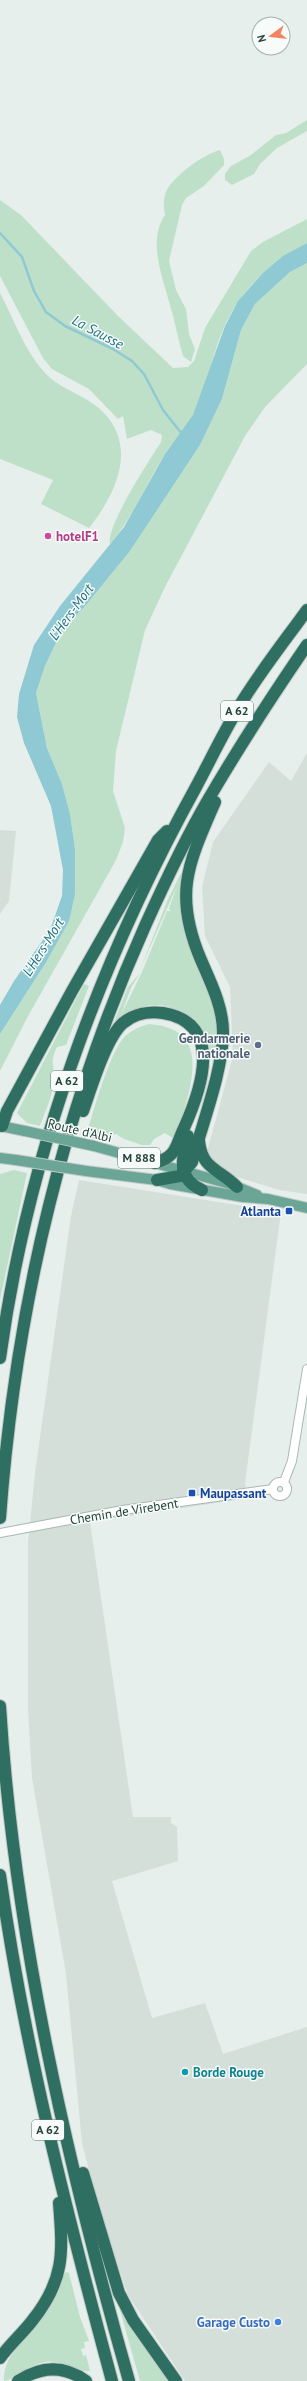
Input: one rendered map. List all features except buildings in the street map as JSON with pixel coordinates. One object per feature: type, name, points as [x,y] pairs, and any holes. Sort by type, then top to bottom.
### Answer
[{"type":"highway","name":"A 62","points":[[0,1358],[25,1226],[44,1151],[74,1058],[114,956],[179,818],[244,698],[307,610]]},
{"type":"highway","name":"A 62","points":[[0,1518],[7,1434],[17,1356],[45,1217],[90,1063],[129,963],[184,845],[256,719],[307,645]]},
{"type":"highway","points":[[158,1180],[174,1178],[184,1172],[192,1162],[216,1073],[223,1032],[218,1001],[189,929],[185,896],[186,880],[199,836],[238,751]]},
{"type":"highway","points":[[1,1126],[7,1111],[68,997],[158,840],[179,818]]},
{"type":"highway","points":[[45,1217],[58,1193],[82,1115],[100,1064],[118,1029],[124,1022],[144,1013],[156,1012],[181,1019],[198,1034],[202,1045],[204,1058],[190,1116],[175,1150],[163,1160],[155,1162]]},
{"type":"highway","points":[[190,1116],[190,1130],[182,1159],[184,1172],[191,1185],[202,1190]]},
{"type":"highway","points":[[198,1137],[200,1150],[206,1163],[237,1187]]},
{"type":"highway","name":"A 62","points":[[0,1706],[16,1871],[48,2050],[88,2227],[129,2381]]},
{"type":"highway","name":"A 62","points":[[0,1875],[18,1980],[57,2171],[112,2381]]},
{"type":"highway","points":[[48,2050],[114,2280],[134,2320],[176,2381]]},
{"type":"highway","points":[[0,2358],[48,2299],[58,2273],[62,2244],[57,2171]]},
{"type":"highway","points":[[18,2381],[34,2372],[53,2368],[72,2372],[86,2381]]},
{"type":"main road","name":"Route d'Albi","points":[[1,1126],[94,1146],[155,1162],[237,1187],[268,1199]]},
{"type":"main road","name":"Route d'Albi","points":[[0,1158],[158,1180],[170,1184],[243,1197],[268,1199],[307,1208]]},
{"type":"main road","name":"Route d'Albi","points":[[294,1204],[307,1204]]},
{"type":"street","points":[[284,1482],[292,1461],[307,1369]]},
{"type":"street","points":[[276,1482],[284,1482],[288,1489],[285,1494],[276,1495],[273,1489],[276,1482]]},
{"type":"street","name":"Chemin de Virebent","points":[[0,1533],[123,1510],[273,1489]]},
{"type":"shaded area","points":[[307,753],[307,1194],[279,1190],[221,1172],[204,1163],[233,1056],[230,987],[205,936],[202,887],[213,842],[269,762],[291,781]]},
{"type":"shaded area","points":[[0,830],[16,831],[9,901],[0,914]]},
{"type":"shaded area","points":[[79,1180],[281,1212],[245,1483],[248,1498],[90,1522],[133,1817],[171,1817],[171,1823],[177,1827],[178,1861],[112,1881],[152,2018],[205,2003],[223,2054],[307,2027],[307,2381],[185,2381],[128,2295],[98,2205],[82,2143],[66,1974],[32,1778],[28,1710],[28,1543],[35,1473],[71,1216]]},
{"type":"green space","points":[[307,120],[307,131],[277,148],[260,164],[254,174],[232,185],[225,180],[225,174],[231,166],[251,155],[276,135],[286,133]]},
{"type":"green space","points":[[220,150],[224,159],[224,165],[204,186],[186,198],[182,205],[169,261],[176,290],[186,309],[189,334],[195,349],[191,362],[183,356],[181,350],[158,260],[157,236],[165,215],[164,201],[168,188],[191,165]]},
{"type":"green space","points":[[0,200],[21,215],[118,316],[173,368],[188,367],[194,361],[205,328],[251,251],[263,242],[307,219],[307,243],[294,250],[259,277],[240,299],[232,312],[220,336],[199,403],[194,414],[165,454],[126,523],[110,544],[111,535],[121,509],[161,442],[162,435],[151,430],[127,439],[123,416],[118,419],[89,389],[52,369],[43,358],[0,276]]},
{"type":"green space","points":[[307,263],[307,364],[265,407],[245,436],[165,587],[145,630],[116,751],[113,791],[125,828],[123,842],[116,860],[27,1018],[0,1071],[0,1034],[45,964],[75,894],[75,849],[70,814],[62,784],[47,748],[36,693],[45,666],[62,630],[86,605],[130,551],[200,445],[222,399],[241,330],[255,304],[290,272]]},
{"type":"green space","points":[[0,293],[29,352],[45,373],[54,381],[96,405],[113,424],[119,439],[121,454],[115,485],[99,515],[89,528],[41,504],[53,480],[0,459]]},
{"type":"green space","points":[[181,873],[181,901],[216,1013],[218,1039],[212,1062],[209,1048],[204,1036],[187,1016],[176,1009],[150,1005],[136,1009],[113,1025],[128,987],[140,973],[131,988],[121,1015],[142,972],[167,911],[171,911],[169,909],[176,888],[140,970],[168,899]]},
{"type":"green space","points":[[84,984],[89,986],[66,1045],[57,1047],[53,1057],[54,1075],[52,1092],[40,1126],[27,1123],[17,1113]]},
{"type":"green space","points":[[149,1024],[170,1028],[184,1038],[191,1050],[193,1066],[191,1083],[177,1135],[173,1138],[165,1133],[154,1139],[150,1145],[142,1145],[124,1139],[116,1134],[107,1136],[105,1141],[86,1136],[107,1069],[119,1044],[130,1032]]},
{"type":"green space","points":[[14,1170],[27,1173],[0,1300],[0,1174]]},
{"type":"green space","points":[[66,2272],[69,2273],[80,2317],[89,2341],[84,2342],[85,2348],[81,2349],[83,2356],[86,2355],[90,2371],[81,2370],[58,2362],[45,2362],[39,2363],[4,2381],[5,2370],[14,2351],[51,2306],[61,2279]]},
{"type":"green space","points":[[118,2303],[170,2381],[140,2381]]},
{"type":"water","name":"L'Hers-Mort","points":[[307,243],[307,263],[290,272],[255,304],[241,330],[222,399],[200,445],[130,551],[86,605],[62,630],[45,666],[36,693],[47,748],[62,784],[70,814],[75,849],[75,894],[69,921],[45,964],[0,1034],[0,1005],[14,981],[50,930],[62,896],[63,870],[51,806],[24,743],[17,717],[19,694],[34,645],[60,606],[124,527],[165,454],[193,415],[225,326],[238,301],[263,273],[283,256]]},
{"type":"waterway","name":"La Sausse","points":[[0,233],[22,257],[34,291],[46,312],[65,326],[113,349],[132,361],[144,374],[163,410],[182,434]]},
{"type":"place","name":"hotelF1","points":[[48,536]]},
{"type":"place","name":"Gendarmerie nationale","points":[[258,1045]]},
{"type":"place","name":"Atlanta","points":[[289,1211]]},
{"type":"place","name":"Maupassant","points":[[192,1493]]},
{"type":"place","name":"Borde Rouge","points":[[185,2072]]},
{"type":"place","name":"Garage Custo","points":[[278,2322]]}]
